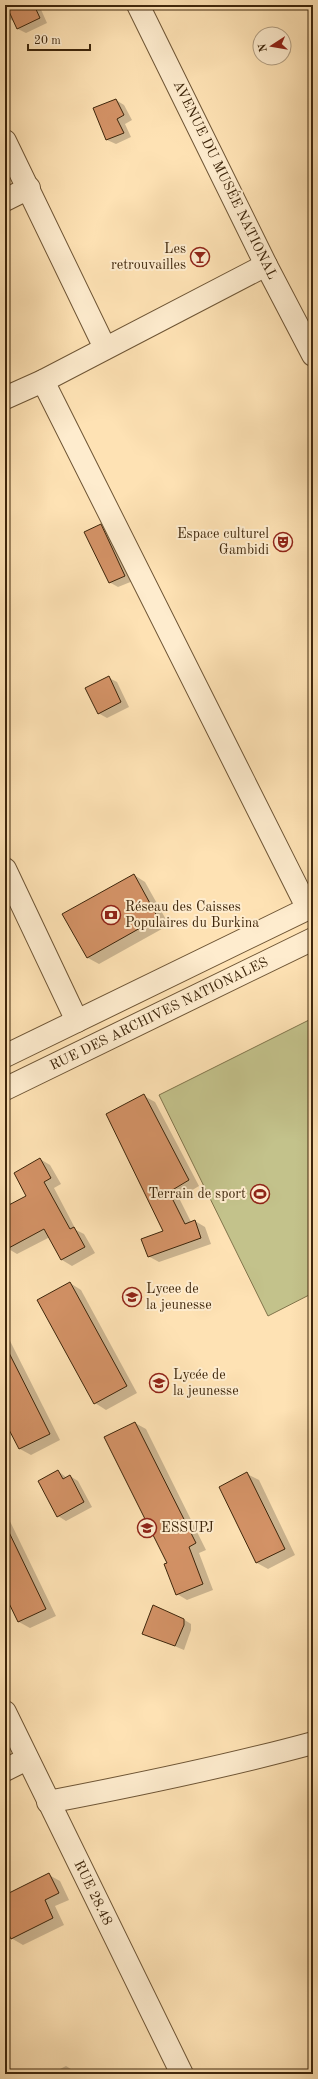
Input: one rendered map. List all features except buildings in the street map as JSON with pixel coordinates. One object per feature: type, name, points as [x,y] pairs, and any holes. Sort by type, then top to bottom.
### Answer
[{"type":"street","name":"AVENUE DU MUSÉE NATIONAL","points":[[138,5],[266,265],[313,355]]},
{"type":"street","points":[[5,141],[105,348]]},
{"type":"street","points":[[5,200],[29,188]]},
{"type":"street","points":[[5,398],[43,381],[266,265]]},
{"type":"street","points":[[43,381],[311,908]]},
{"type":"street","points":[[5,869],[77,1021]]},
{"type":"street","name":"RUE DES ARCHIVES NATIONALES","points":[[5,1056],[311,908]]},
{"type":"street","name":"RUE DES ARCHIVES NATIONALES","points":[[5,1089],[313,939]]},
{"type":"street","name":"RUE 28.48","points":[[5,1712],[182,2074]]},
{"type":"street","points":[[48,1802],[192,1774],[313,1743]]},
{"type":"street","points":[[5,1770],[27,1759]]},
{"type":"shaded area","name":"Terrain de sport","points":[[313,1018],[313,1293],[268,1316],[159,1095]]},
{"type":"place","name":"Les retrouvailles","points":[[200,257]]},
{"type":"place","name":"Espace culturel Gambidi","points":[[283,542]]},
{"type":"place","name":"Réseau des Caisses Populaires du Burkina","points":[[111,915]]},
{"type":"place","name":"Terrain de sport","points":[[260,1194]]},
{"type":"place","name":"Lycee de la jeunesse","points":[[132,1297]]},
{"type":"place","name":"Lycée de la jeunesse","points":[[159,1383]]},
{"type":"place","name":"ESSUPJ","points":[[147,1528]]}]
